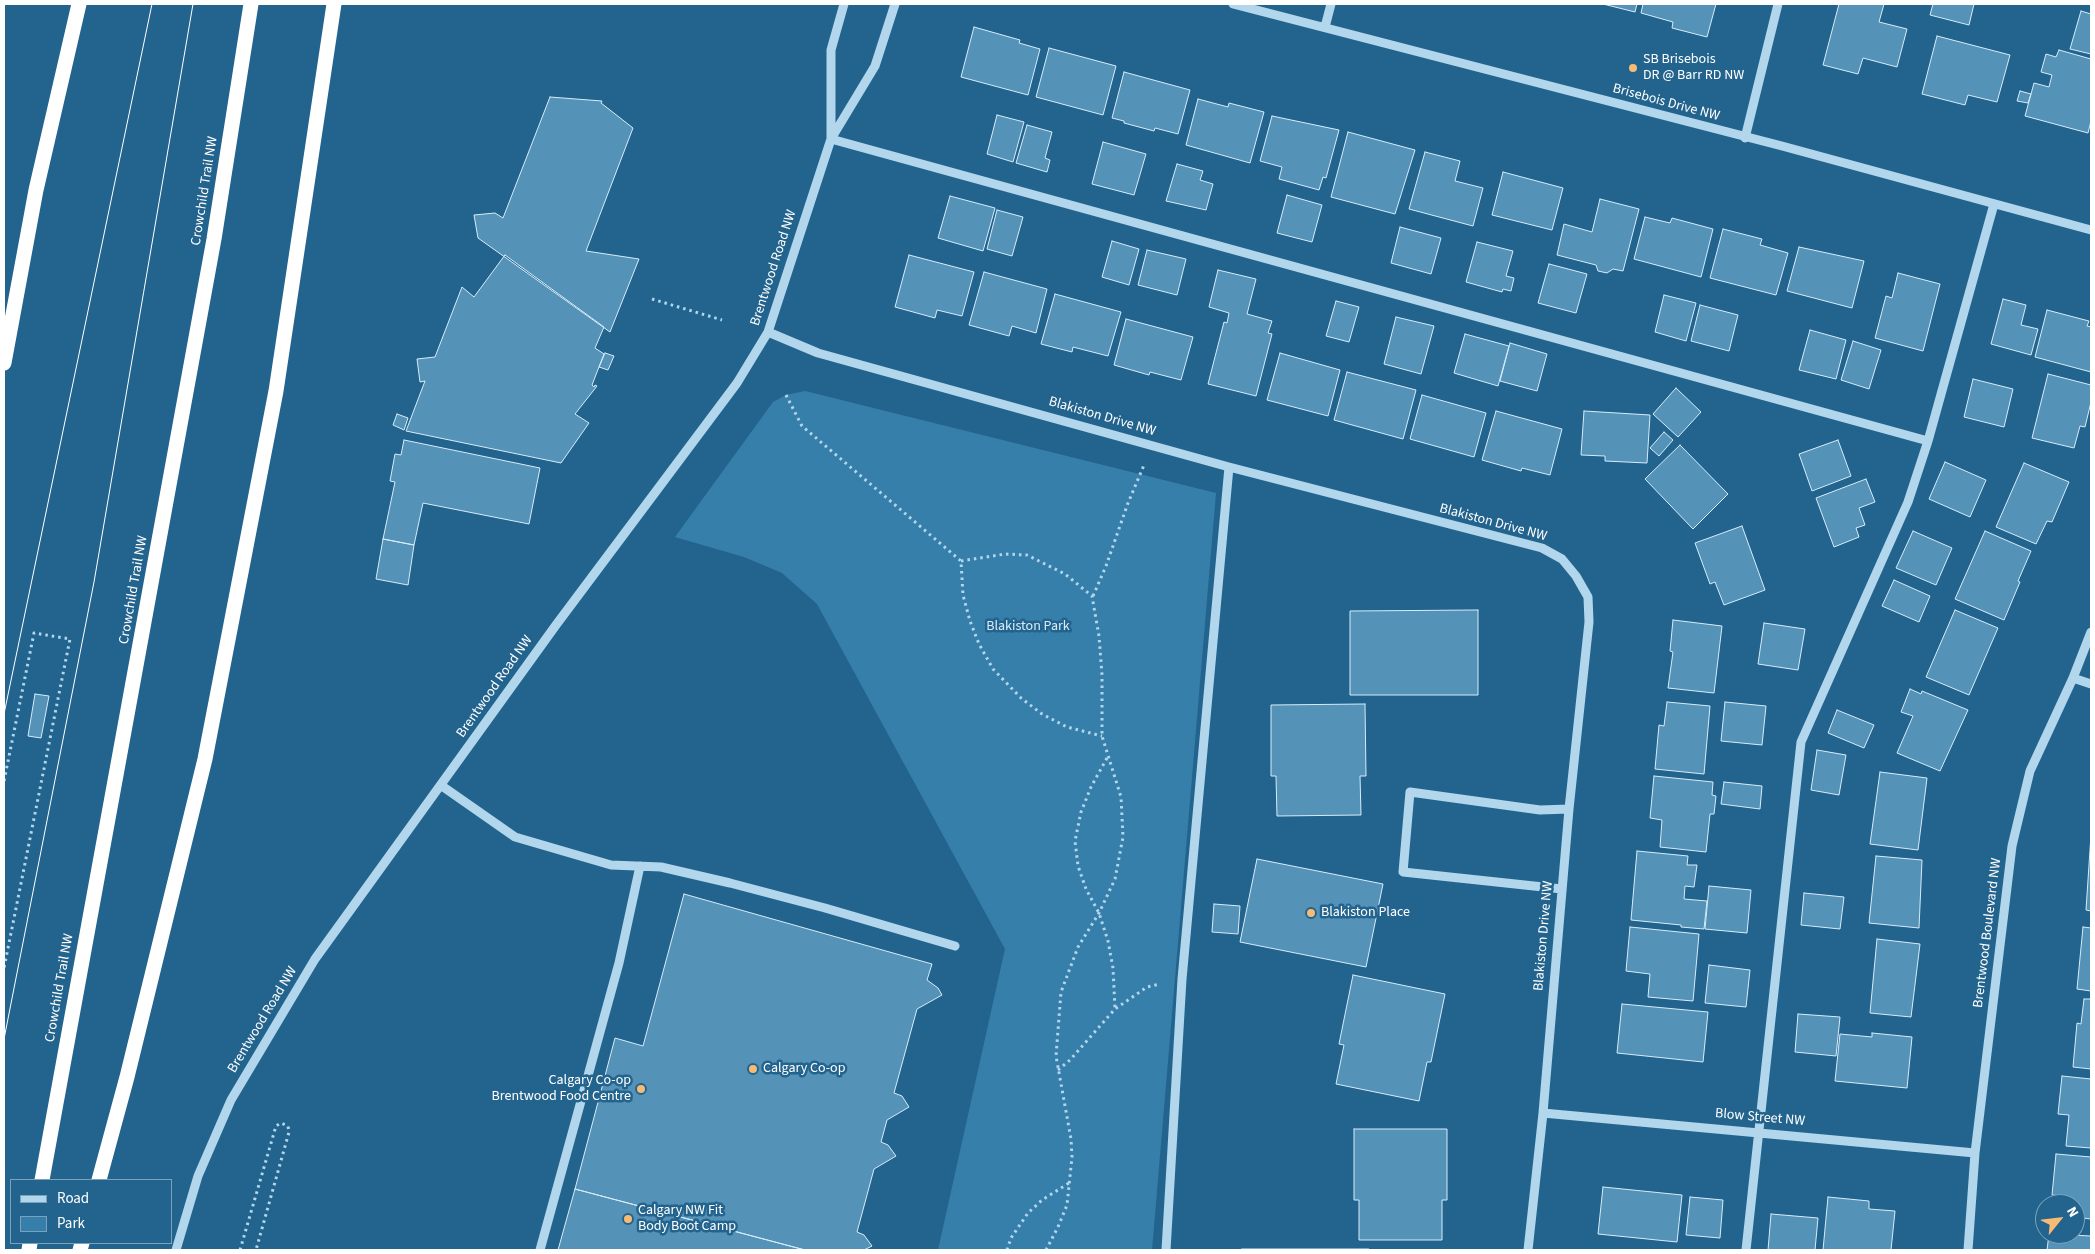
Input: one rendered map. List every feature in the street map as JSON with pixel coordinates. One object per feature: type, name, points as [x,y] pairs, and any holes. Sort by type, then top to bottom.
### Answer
[{"type":"highway","points":[[4,363],[36,190],[79,4]]},
{"type":"highway","name":"Crowchild Trail NW","points":[[42,1179],[214,239],[251,4]]},
{"type":"highway","points":[[99,1179],[127,1076],[205,759],[276,391],[334,4]]},
{"type":"street","name":"Brentwood Road NW","points":[[831,139],[831,50],[844,4]]},
{"type":"street","name":"Brentwood Road NW","points":[[176,1250],[198,1176],[231,1100],[315,959],[442,786],[556,625],[737,383],[768,332],[831,139],[875,66],[895,4]]},
{"type":"street","name":"Brisebois Drive NW","points":[[1233,4],[2091,230]]},
{"type":"street","points":[[1325,27],[1330,4]]},
{"type":"street","points":[[1744,138],[1778,4]]},
{"type":"street","points":[[831,139],[1928,440]]},
{"type":"street","points":[[1746,1250],[1801,742],[1908,502],[1928,440],[1994,204]]},
{"type":"street","name":"Blakiston Drive NW","points":[[768,332],[818,353],[1229,467],[1542,548],[1562,559],[1576,576],[1588,597],[1589,622],[1568,809],[1543,1113],[1528,1250]]},
{"type":"street","points":[[1166,1250],[1182,979],[1229,467]]},
{"type":"street","name":"Brentwood Boulevard NW","points":[[1968,1250],[1975,1153],[2012,846],[2030,771],[2091,632]]},
{"type":"street","points":[[2072,678],[2091,684]]},
{"type":"street","points":[[442,786],[515,837],[611,865],[661,867],[730,883],[825,908],[955,946]]},
{"type":"street","points":[[1562,889],[1403,872],[1410,792],[1540,810],[1568,809]]},
{"type":"street","points":[[540,1250],[619,963],[640,866]]},
{"type":"street","name":"Blow Street NW","points":[[1543,1113],[1975,1153]]},
{"type":"path","points":[[652,299],[722,320]]},
{"type":"path","points":[[786,395],[802,426],[961,561],[963,596],[970,621],[993,669],[1021,698],[1042,714],[1067,727],[1102,736]]},
{"type":"path","points":[[1046,1250],[1058,1227],[1066,1205],[1072,1157],[1071,1139],[1056,1056],[1061,992],[1078,947],[1099,913],[1116,879],[1123,837],[1121,797],[1102,736],[1102,675],[1099,636],[1092,596],[1106,566],[1128,503],[1141,474],[1149,445]]},
{"type":"path","points":[[961,561],[1005,554],[1027,555],[1065,574],[1092,596]]},
{"type":"path","points":[[4,781],[34,633],[70,639],[4,968]]},
{"type":"path","points":[[1108,758],[1081,812],[1075,841],[1078,866],[1086,889],[1099,913],[1108,941],[1113,968],[1114,1009]]},
{"type":"path","points":[[1058,1070],[1070,1060],[1114,1009],[1147,987],[1182,979]]},
{"type":"path","points":[[240,1250],[276,1126],[281,1123],[288,1126],[289,1132],[256,1250]]},
{"type":"path","points":[[1007,1250],[1011,1238],[1028,1213],[1042,1200],[1069,1182]]},
{"type":"green space","name":"Blakiston Park","points":[[805,391],[1216,493],[1152,1250],[938,1250],[1005,949],[817,604],[782,573],[744,557],[675,537],[773,402],[786,395]]},
{"type":"building","points":[[1603,4],[1637,4],[1635,12]]},
{"type":"building","points":[[1643,4],[1716,4],[1707,37],[1672,28],[1673,22],[1641,13]]},
{"type":"building","points":[[1839,4],[1884,4],[1879,22],[1907,29],[1897,67],[1863,58],[1858,74],[1823,65]]},
{"type":"building","points":[[1933,4],[1974,4],[1969,25],[1930,15]]},
{"type":"building","points":[[2081,11],[2091,14],[2091,54],[2070,49]]},
{"type":"building","points":[[974,27],[1020,40],[1019,43],[1040,49],[1028,95],[961,77]]},
{"type":"building","points":[[1937,36],[2010,55],[1997,102],[1968,95],[1965,105],[1922,94]]},
{"type":"building","points":[[1049,48],[1116,66],[1103,115],[1036,97]]},
{"type":"building","points":[[2059,50],[2091,59],[2091,121],[2088,133],[2025,116],[2034,83],[2049,87],[2052,75],[2041,72],[2046,54],[2056,57]]},
{"type":"building","points":[[1124,72],[1190,90],[1178,134],[1155,128],[1154,131],[1112,118]]},
{"type":"building","points":[[2020,91],[2031,94],[2028,103],[2017,101]]},
{"type":"building","points":[[550,97],[602,101],[601,103],[633,128],[586,251],[639,259],[610,332],[478,238],[474,215],[495,213],[503,218]]},
{"type":"building","points":[[1198,99],[1228,107],[1229,103],[1264,112],[1250,163],[1186,145]]},
{"type":"building","points":[[997,115],[1024,122],[1013,162],[987,154]]},
{"type":"building","points":[[1272,116],[1339,130],[1326,178],[1323,177],[1319,190],[1279,179],[1282,167],[1260,161]]},
{"type":"building","points":[[1027,125],[1052,132],[1045,158],[1050,160],[1047,172],[1016,163]]},
{"type":"building","points":[[1348,132],[1415,150],[1395,214],[1331,197]]},
{"type":"building","points":[[1103,142],[1146,154],[1134,195],[1092,184]]},
{"type":"building","points":[[1425,152],[1460,161],[1455,181],[1483,188],[1473,226],[1409,209]]},
{"type":"building","points":[[1177,164],[1203,171],[1200,180],[1213,184],[1206,210],[1166,201]]},
{"type":"building","points":[[1503,172],[1563,188],[1552,230],[1492,215]]},
{"type":"building","points":[[1287,195],[1322,205],[1312,242],[1277,233]]},
{"type":"building","points":[[950,196],[995,208],[983,251],[938,238]]},
{"type":"building","points":[[1600,199],[1639,209],[1623,271],[1613,269],[1607,273],[1598,271],[1596,265],[1557,255],[1564,224],[1592,232]]},
{"type":"building","points":[[997,210],[1023,217],[1012,256],[987,249]]},
{"type":"building","points":[[1645,217],[1670,223],[1672,218],[1713,229],[1701,277],[1634,259]]},
{"type":"building","points":[[1400,227],[1441,238],[1431,274],[1391,263]]},
{"type":"building","points":[[1723,229],[1762,239],[1760,245],[1788,253],[1776,295],[1710,278]]},
{"type":"building","points":[[1112,241],[1139,249],[1129,285],[1102,277]]},
{"type":"building","points":[[1477,242],[1513,251],[1506,276],[1514,278],[1511,291],[1503,289],[1502,292],[1466,282]]},
{"type":"building","points":[[1799,247],[1864,261],[1852,308],[1787,291]]},
{"type":"building","points":[[1147,250],[1186,259],[1177,295],[1138,285]]},
{"type":"building","points":[[505,255],[604,327],[595,348],[604,354],[592,385],[594,387],[595,385],[597,386],[575,414],[589,423],[561,463],[406,431],[425,381],[420,382],[417,359],[435,357],[462,287],[474,297]]},
{"type":"building","points":[[909,255],[974,272],[962,316],[937,310],[935,318],[895,307]]},
{"type":"building","points":[[1549,264],[1587,274],[1576,313],[1538,303]]},
{"type":"building","points":[[1218,270],[1256,279],[1247,314],[1272,321],[1268,333],[1272,334],[1256,396],[1208,384],[1224,322],[1227,323],[1229,313],[1209,307]]},
{"type":"building","points":[[984,272],[1047,289],[1036,333],[1012,326],[1009,336],[969,325]]},
{"type":"building","points":[[1898,273],[1940,284],[1923,351],[1875,338],[1886,296],[1892,298]]},
{"type":"building","points":[[1055,294],[1121,312],[1108,356],[1073,347],[1072,352],[1041,344]]},
{"type":"building","points":[[1664,295],[1696,303],[1686,341],[1655,332]]},
{"type":"building","points":[[2003,299],[2026,305],[2021,325],[2038,329],[2031,355],[1991,344]]},
{"type":"building","points":[[1336,301],[1359,307],[1349,342],[1326,336]]},
{"type":"building","points":[[1700,305],[1738,315],[1729,351],[1691,341]]},
{"type":"building","points":[[2047,310],[2089,321],[2087,326],[2091,327],[2091,372],[2035,357]]},
{"type":"building","points":[[1396,317],[1434,326],[1421,374],[1384,364]]},
{"type":"building","points":[[1126,319],[1193,337],[1181,380],[1150,372],[1149,375],[1114,365]]},
{"type":"building","points":[[1810,330],[1846,340],[1836,379],[1799,370]]},
{"type":"building","points":[[1465,334],[1509,346],[1498,386],[1454,373]]},
{"type":"building","points":[[1853,341],[1881,350],[1869,389],[1841,380]]},
{"type":"building","points":[[1510,343],[1547,354],[1537,391],[1500,381]]},
{"type":"building","points":[[605,353],[614,356],[608,370],[599,367]]},
{"type":"building","points":[[1280,353],[1340,370],[1328,416],[1267,400]]},
{"type":"building","points":[[1347,372],[1416,390],[1403,439],[1334,420]]},
{"type":"building","points":[[2048,374],[2091,385],[2091,402],[2085,427],[2080,426],[2074,448],[2032,438]]},
{"type":"building","points":[[1973,379],[2013,389],[2004,427],[1964,417]]},
{"type":"building","points":[[1676,388],[1701,412],[1678,437],[1653,414]]},
{"type":"building","points":[[1422,395],[1486,413],[1474,457],[1410,439]]},
{"type":"building","points":[[1496,411],[1562,429],[1550,475],[1522,468],[1521,471],[1482,460]]},
{"type":"building","points":[[1584,411],[1650,415],[1647,463],[1605,461],[1605,456],[1581,455]]},
{"type":"building","points":[[397,414],[408,418],[404,430],[393,425]]},
{"type":"building","points":[[1664,432],[1673,440],[1659,456],[1650,448]]},
{"type":"building","points":[[404,440],[540,468],[529,524],[423,503],[414,545],[383,539],[395,482],[390,481],[395,454],[401,455]]},
{"type":"building","points":[[1838,440],[1851,476],[1812,491],[1799,454]]},
{"type":"building","points":[[1680,445],[1728,494],[1693,529],[1645,479]]},
{"type":"building","points":[[1945,462],[1986,480],[1970,517],[1929,499]]},
{"type":"building","points":[[2024,463],[2069,482],[2052,522],[2047,521],[2036,544],[1996,527]]},
{"type":"building","points":[[1866,479],[1875,502],[1859,508],[1865,525],[1856,528],[1859,537],[1834,547],[1816,498]]},
{"type":"building","points":[[1742,526],[1765,590],[1724,605],[1715,582],[1710,584],[1695,543]]},
{"type":"building","points":[[1913,531],[1952,548],[1936,585],[1896,568]]},
{"type":"building","points":[[1985,531],[2031,551],[2004,620],[1955,599]]},
{"type":"building","points":[[383,539],[414,545],[408,585],[376,579]]},
{"type":"building","points":[[1894,580],[1930,596],[1919,622],[1882,606]]},
{"type":"building","points":[[1478,610],[1478,695],[1350,695],[1350,611]]},
{"type":"building","points":[[1955,610],[1998,628],[1969,695],[1926,677]]},
{"type":"building","points":[[1673,620],[1722,626],[1714,693],[1668,688],[1673,652],[1670,651]]},
{"type":"building","points":[[1764,623],[1805,629],[1798,670],[1758,664]]},
{"type":"building","points":[[1910,689],[1921,694],[1922,691],[1968,710],[1940,771],[1897,753],[1913,716],[1901,712]]},
{"type":"building","points":[[35,694],[49,696],[41,738],[28,736]]},
{"type":"building","points":[[1667,702],[1710,706],[1704,774],[1655,769],[1659,725],[1664,726]]},
{"type":"building","points":[[1725,702],[1766,706],[1762,745],[1721,741]]},
{"type":"building","points":[[1365,704],[1366,776],[1360,776],[1361,815],[1277,816],[1276,776],[1271,776],[1271,705]]},
{"type":"building","points":[[1837,710],[1874,725],[1864,748],[1828,733]]},
{"type":"building","points":[[1817,750],[1846,755],[1839,795],[1811,790]]},
{"type":"building","points":[[1880,772],[1927,778],[1918,850],[1870,844]]},
{"type":"building","points":[[1654,776],[1713,782],[1712,795],[1716,796],[1714,814],[1710,814],[1706,852],[1660,847],[1662,820],[1650,818]]},
{"type":"building","points":[[1724,782],[1762,786],[1760,809],[1721,804]]},
{"type":"building","points":[[2091,835],[2091,911],[2086,910]]},
{"type":"building","points":[[1637,851],[1688,856],[1687,865],[1697,865],[1694,887],[1685,886],[1684,899],[1707,901],[1704,929],[1631,920]]},
{"type":"building","points":[[1876,856],[1922,860],[1919,928],[1869,923]]},
{"type":"building","name":"Blakiston Place","points":[[1257,859],[1383,884],[1366,967],[1240,942]]},
{"type":"building","points":[[1709,886],[1751,890],[1747,933],[1705,929]]},
{"type":"building","points":[[1804,893],[1844,897],[1840,929],[1801,925]]},
{"type":"building","name":"Calgary Co-op","points":[[684,894],[932,964],[927,980],[938,988],[942,995],[917,1009],[894,1093],[902,1096],[909,1107],[887,1120],[881,1142],[888,1145],[896,1156],[874,1169],[857,1232],[864,1235],[872,1246],[864,1250],[805,1250],[575,1189],[615,1038],[643,1046]]},
{"type":"building","points":[[1214,904],[1240,906],[1238,934],[1212,932]]},
{"type":"building","points":[[1630,927],[1699,934],[1693,1001],[1648,997],[1650,974],[1626,971]]},
{"type":"building","points":[[2083,927],[2091,928],[2091,991],[2077,989]]},
{"type":"building","points":[[1877,939],[1920,944],[1911,1017],[1870,1013]]},
{"type":"building","points":[[1709,965],[1750,970],[1746,1007],[1705,1003]]},
{"type":"building","points":[[1353,975],[1445,994],[1431,1062],[1427,1062],[1419,1101],[1336,1084],[1344,1045],[1339,1044]]},
{"type":"building","points":[[2084,999],[2091,999],[2091,1069],[2073,1067],[2077,1023],[2081,1024]]},
{"type":"building","points":[[1622,1004],[1708,1012],[1703,1062],[1617,1053]]},
{"type":"building","points":[[1798,1014],[1840,1017],[1836,1056],[1795,1052]]},
{"type":"building","points":[[1872,1033],[1912,1037],[1907,1088],[1835,1081],[1840,1034],[1872,1037]]},
{"type":"building","points":[[2062,1076],[2091,1079],[2091,1148],[2066,1146],[2069,1115],[2058,1114]]},
{"type":"building","points":[[1354,1129],[1447,1129],[1447,1200],[1442,1200],[1442,1240],[1359,1240],[1359,1200],[1354,1200]]},
{"type":"building","points":[[2056,1154],[2091,1157],[2091,1219],[2085,1218],[2085,1194],[2052,1194]]},
{"type":"building","points":[[1603,1187],[1682,1195],[1677,1242],[1598,1234]]},
{"type":"building","name":"Calgary NW Fit Body Boot Camp","points":[[575,1189],[805,1250],[558,1250]]},
{"type":"building","points":[[1690,1197],[1723,1200],[1720,1238],[1686,1235]]},
{"type":"building","points":[[1828,1197],[1869,1201],[1869,1209],[1895,1211],[1891,1250],[1823,1250]]},
{"type":"building","points":[[1771,1214],[1818,1218],[1815,1250],[1768,1250]]},
{"type":"building","points":[[2085,1236],[2091,1236],[2091,1250],[2047,1250],[2048,1244],[2085,1244]]},
{"type":"building","points":[[1369,1249],[1369,1250],[1243,1250]]},
{"type":"tram line","points":[[4,714],[152,4]]},
{"type":"tram line","points":[[4,1039],[94,582],[193,4]]},
{"type":"place","name":"SB Brisebois DR @ Barr RD NW","points":[[1633,68]]},
{"type":"place","name":"Blakiston Place","points":[[1311,913]]},
{"type":"place","name":"Calgary Co-op","points":[[753,1069]]},
{"type":"place","name":"Calgary Co-op Brentwood Food Centre","points":[[641,1089]]},
{"type":"place","name":"Calgary NW Fit Body Boot Camp","points":[[628,1219]]}]
